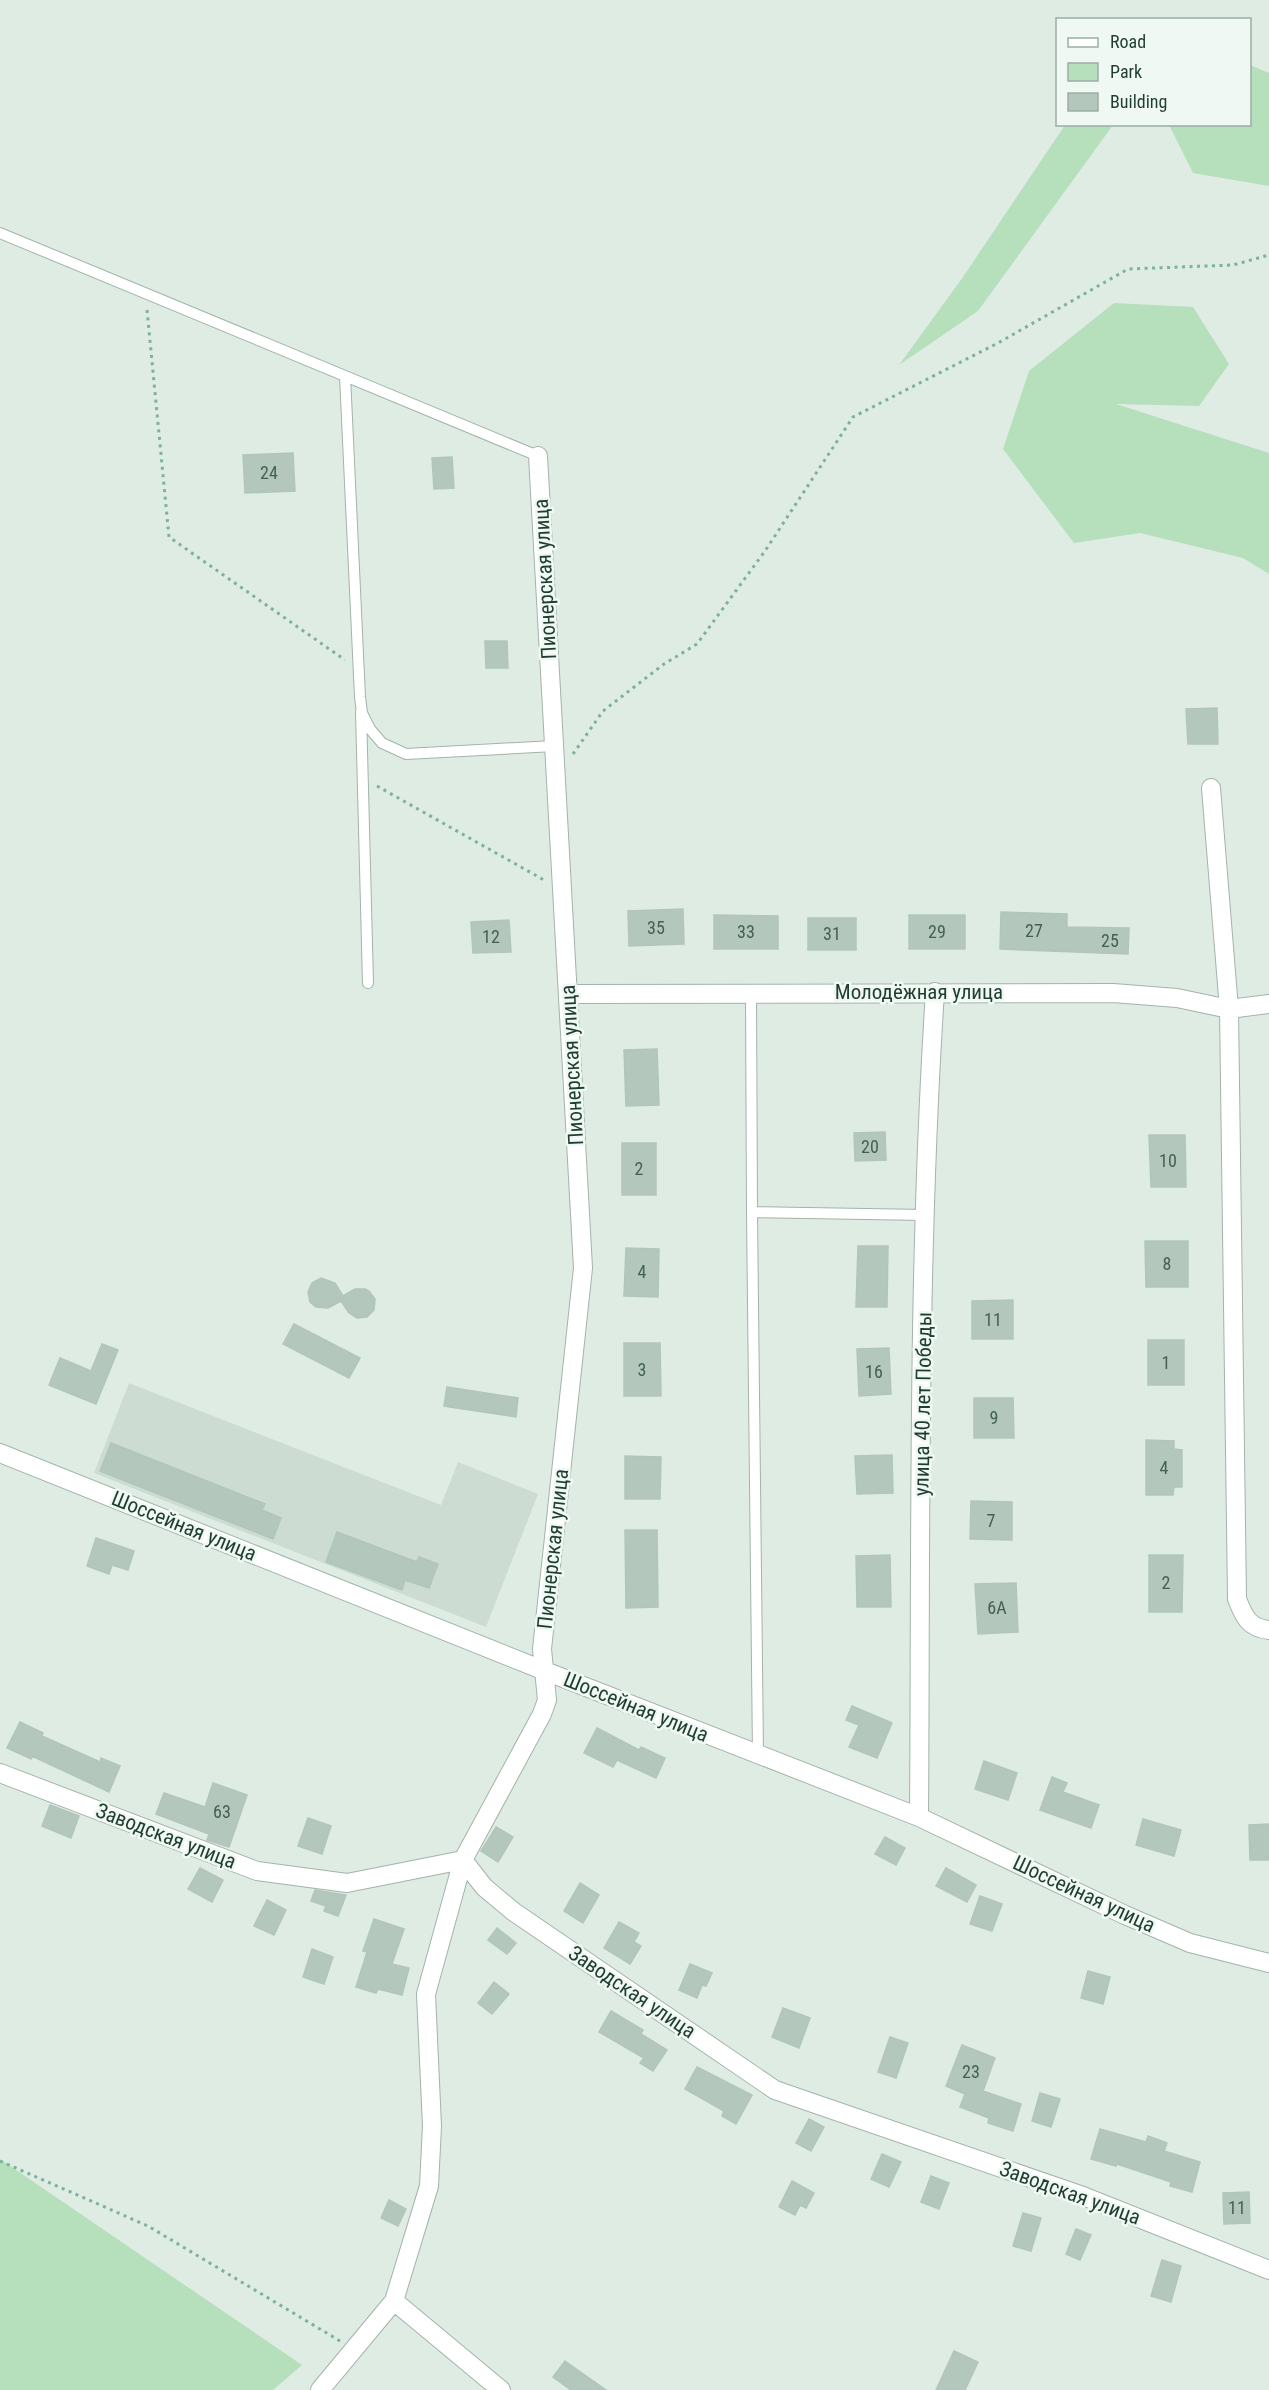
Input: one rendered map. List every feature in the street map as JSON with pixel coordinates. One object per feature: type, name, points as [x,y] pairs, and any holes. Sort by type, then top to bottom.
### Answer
[{"type":"street","name":"Пионерская улица","points":[[394,2301],[429,2186],[432,2126],[426,1994],[463,1860],[542,1714],[547,1700],[542,1648],[583,1268],[538,456]]},
{"type":"street","points":[[1211,788],[1229,1009],[1237,1599],[1245,1619],[1263,1629]]},
{"type":"street","name":"улица 40 лет Победы","points":[[919,1817],[925,1215],[928,1096],[934,992]]},
{"type":"street","name":"Молодёжная улица","points":[[568,994],[1113,993],[1177,998],[1229,1009],[1269,1004]]},
{"type":"street","name":"Шоссейная улица","points":[[0,1453],[545,1671],[919,1817],[1125,1915],[1190,1943],[1269,1963]]},
{"type":"street","name":"Заводская улица","points":[[0,1773],[257,1871],[346,1883],[463,1860],[484,1887],[514,1912],[775,2090],[1083,2196],[1269,2270]]},
{"type":"street","points":[[320,2390],[394,2301],[501,2390]]},
{"type":"lane","points":[[0,232],[538,456]]},
{"type":"lane","points":[[345,376],[359,670],[368,983]]},
{"type":"lane","points":[[360,697],[362,713],[370,729],[382,743],[406,754],[554,746]]},
{"type":"lane","points":[[751,993],[758,1755]]},
{"type":"lane","points":[[752,1212],[925,1215]]},
{"type":"path","points":[[556,777],[603,711],[664,664],[697,644],[765,551],[853,417],[998,343],[1128,268],[1233,265],[1269,255]]},
{"type":"path","points":[[145,293],[169,537],[359,670]]},
{"type":"path","points":[[363,777],[562,890]]},
{"type":"path","points":[[0,2161],[148,2226],[354,2349]]},
{"type":"shaded area","points":[[129,1383],[441,1505],[458,1462],[538,1494],[486,1627],[94,1473]]},
{"type":"green space","points":[[1251,65],[1269,73],[1269,186],[1193,173],[1170,126],[1251,126]]},
{"type":"green space","points":[[1064,126],[1112,126],[978,311],[899,365],[963,277]]},
{"type":"green space","points":[[1114,303],[1193,307],[1229,364],[1199,406],[1116,404],[1269,453],[1269,574],[1243,558],[1140,533],[1074,543],[1003,449],[1029,371]]},
{"type":"green space","points":[[0,2159],[302,2365],[273,2390],[0,2390]]},
{"type":"building","points":[[293,453],[295,491],[245,493],[243,455]]},
{"type":"building","points":[[452,457],[454,488],[434,489],[432,458]]},
{"type":"building","points":[[485,641],[507,641],[508,668],[486,668]]},
{"type":"building","points":[[1217,708],[1218,744],[1188,744],[1186,709]]},
{"type":"building","points":[[683,909],[684,944],[629,946],[628,911]]},
{"type":"building","points":[[1001,912],[1067,914],[1067,927],[1129,928],[1128,954],[1000,949]]},
{"type":"building","points":[[714,915],[778,916],[778,949],[714,949]]},
{"type":"building","points":[[909,915],[965,915],[965,949],[909,949]]},
{"type":"building","points":[[808,918],[856,918],[856,950],[808,950]]},
{"type":"building","points":[[509,920],[511,952],[473,953],[471,922]]},
{"type":"building","points":[[657,1049],[659,1105],[626,1106],[624,1050]]},
{"type":"building","points":[[885,1132],[886,1160],[855,1161],[854,1133]]},
{"type":"building","points":[[1149,1135],[1185,1135],[1186,1187],[1151,1187]]},
{"type":"building","points":[[622,1143],[656,1143],[656,1195],[622,1195]]},
{"type":"building","points":[[1145,1241],[1188,1241],[1188,1287],[1146,1287]]},
{"type":"building","points":[[858,1246],[888,1246],[887,1307],[856,1307]]},
{"type":"building","points":[[626,1248],[659,1249],[658,1297],[624,1296]]},
{"type":"building","points":[[321,1278],[335,1283],[343,1296],[355,1289],[369,1291],[375,1299],[374,1310],[367,1317],[357,1318],[349,1313],[341,1301],[328,1308],[316,1307],[310,1302],[308,1292],[312,1283]]},
{"type":"building","points":[[1013,1300],[1013,1339],[972,1339],[972,1301]]},
{"type":"building","points":[[294,1324],[360,1358],[349,1378],[283,1344]]},
{"type":"building","points":[[1148,1340],[1184,1340],[1184,1385],[1148,1385]]},
{"type":"building","points":[[624,1343],[660,1343],[661,1396],[624,1396]]},
{"type":"building","points":[[102,1344],[118,1350],[96,1404],[49,1385],[60,1358],[91,1371]]},
{"type":"building","points":[[889,1348],[891,1394],[859,1396],[857,1349]]},
{"type":"building","points":[[447,1387],[518,1398],[516,1417],[444,1406]]},
{"type":"building","points":[[974,1398],[1013,1398],[1014,1438],[974,1438]]},
{"type":"building","points":[[1146,1440],[1174,1441],[1174,1449],[1182,1450],[1182,1487],[1174,1487],[1173,1495],[1146,1495]]},
{"type":"building","points":[[111,1443],[265,1504],[262,1510],[281,1518],[273,1539],[100,1471]]},
{"type":"building","points":[[892,1455],[893,1493],[857,1494],[855,1456]]},
{"type":"building","points":[[625,1456],[661,1457],[660,1499],[625,1499]]},
{"type":"building","points":[[971,1501],[1012,1502],[1012,1540],[970,1539]]},
{"type":"building","points":[[625,1530],[657,1530],[658,1607],[626,1608]]},
{"type":"building","points":[[337,1532],[417,1562],[419,1557],[438,1564],[429,1588],[405,1580],[402,1590],[326,1562]]},
{"type":"building","points":[[96,1538],[134,1551],[128,1570],[112,1565],[109,1574],[87,1566]]},
{"type":"building","points":[[890,1555],[891,1607],[857,1607],[856,1556]]},
{"type":"building","points":[[1149,1555],[1183,1555],[1182,1612],[1149,1612]]},
{"type":"building","points":[[1016,1583],[1018,1632],[978,1634],[975,1584]]},
{"type":"building","points":[[852,1706],[892,1723],[877,1758],[849,1747],[859,1725],[846,1720]]},
{"type":"building","points":[[20,1722],[43,1733],[42,1736],[100,1762],[101,1758],[120,1766],[109,1792],[32,1756],[31,1759],[7,1748]]},
{"type":"building","points":[[597,1728],[639,1750],[641,1747],[665,1758],[656,1778],[617,1760],[613,1767],[584,1753]]},
{"type":"building","points":[[984,1761],[1017,1773],[1008,1800],[975,1789]]},
{"type":"building","points":[[1052,1777],[1067,1783],[1063,1792],[1099,1805],[1091,1828],[1040,1810]]},
{"type":"building","points":[[213,1783],[247,1795],[229,1847],[207,1840],[209,1834],[156,1814],[164,1793],[205,1807]]},
{"type":"building","points":[[50,1805],[79,1816],[71,1838],[42,1826]]},
{"type":"building","points":[[308,1818],[331,1826],[322,1854],[298,1846]]},
{"type":"building","points":[[1143,1819],[1181,1830],[1174,1856],[1136,1845]]},
{"type":"building","points":[[1269,1824],[1269,1860],[1250,1860],[1249,1825]]},
{"type":"building","points":[[496,1827],[513,1837],[498,1862],[481,1851]]},
{"type":"building","points":[[885,1837],[905,1848],[896,1865],[875,1854]]},
{"type":"building","points":[[200,1868],[223,1880],[212,1902],[188,1889]]},
{"type":"building","points":[[946,1868],[976,1885],[967,1902],[936,1886]]},
{"type":"building","points":[[580,1883],[599,1895],[583,1923],[564,1911]]},
{"type":"building","points":[[315,1890],[346,1895],[338,1916],[324,1911],[326,1906],[311,1901]]},
{"type":"building","points":[[980,1896],[1002,1904],[992,1931],[970,1924]]},
{"type":"building","points":[[267,1900],[286,1910],[274,1935],[254,1926]]},
{"type":"building","points":[[374,1919],[404,1929],[392,1964],[409,1968],[402,1995],[378,1989],[376,1993],[356,1987],[367,1952],[363,1951]]},
{"type":"building","points":[[619,1922],[639,1933],[634,1942],[641,1946],[630,1964],[604,1948]]},
{"type":"building","points":[[497,1928],[516,1943],[507,1954],[488,1940]]},
{"type":"building","points":[[312,1949],[333,1957],[324,1984],[303,1977]]},
{"type":"building","points":[[690,1964],[712,1973],[706,1986],[702,1985],[697,1998],[679,1990]]},
{"type":"building","points":[[1088,1971],[1110,1977],[1103,2004],[1081,1998]]},
{"type":"building","points":[[494,1982],[509,1994],[492,2014],[478,2003]]},
{"type":"building","points":[[783,2008],[810,2018],[799,2048],[772,2037]]},
{"type":"building","points":[[611,2011],[643,2030],[641,2034],[667,2050],[653,2071],[640,2063],[644,2058],[599,2032]]},
{"type":"building","points":[[890,2037],[908,2043],[896,2078],[878,2072]]},
{"type":"building","points":[[962,2045],[995,2058],[983,2091],[1021,2104],[1013,2131],[988,2123],[989,2118],[960,2107],[965,2094],[946,2086]]},
{"type":"building","points":[[697,2067],[752,2095],[736,2124],[722,2116],[724,2111],[685,2089]]},
{"type":"building","points":[[1040,2093],[1060,2099],[1051,2127],[1032,2121]]},
{"type":"building","points":[[809,2119],[824,2127],[811,2151],[796,2143]]},
{"type":"building","points":[[1100,2129],[1146,2142],[1148,2136],[1167,2143],[1164,2151],[1200,2162],[1192,2192],[1170,2186],[1171,2182],[1117,2164],[1116,2166],[1091,2159]]},
{"type":"building","points":[[882,2154],[901,2162],[889,2187],[871,2179]]},
{"type":"building","points":[[931,2176],[949,2183],[939,2209],[921,2202]]},
{"type":"building","points":[[792,2181],[814,2193],[806,2208],[800,2205],[795,2215],[779,2207]]},
{"type":"building","points":[[1249,2192],[1250,2223],[1224,2224],[1223,2193]]},
{"type":"building","points":[[389,2200],[406,2209],[398,2226],[381,2218]]},
{"type":"building","points":[[1023,2213],[1041,2218],[1031,2251],[1013,2246]]},
{"type":"building","points":[[1076,2229],[1091,2235],[1080,2260],[1066,2254]]},
{"type":"building","points":[[1162,2260],[1181,2266],[1171,2302],[1151,2296]]},
{"type":"building","points":[[954,2351],[978,2362],[965,2390],[936,2390]]},
{"type":"building","points":[[565,2361],[606,2390],[571,2390],[553,2377]]}]
